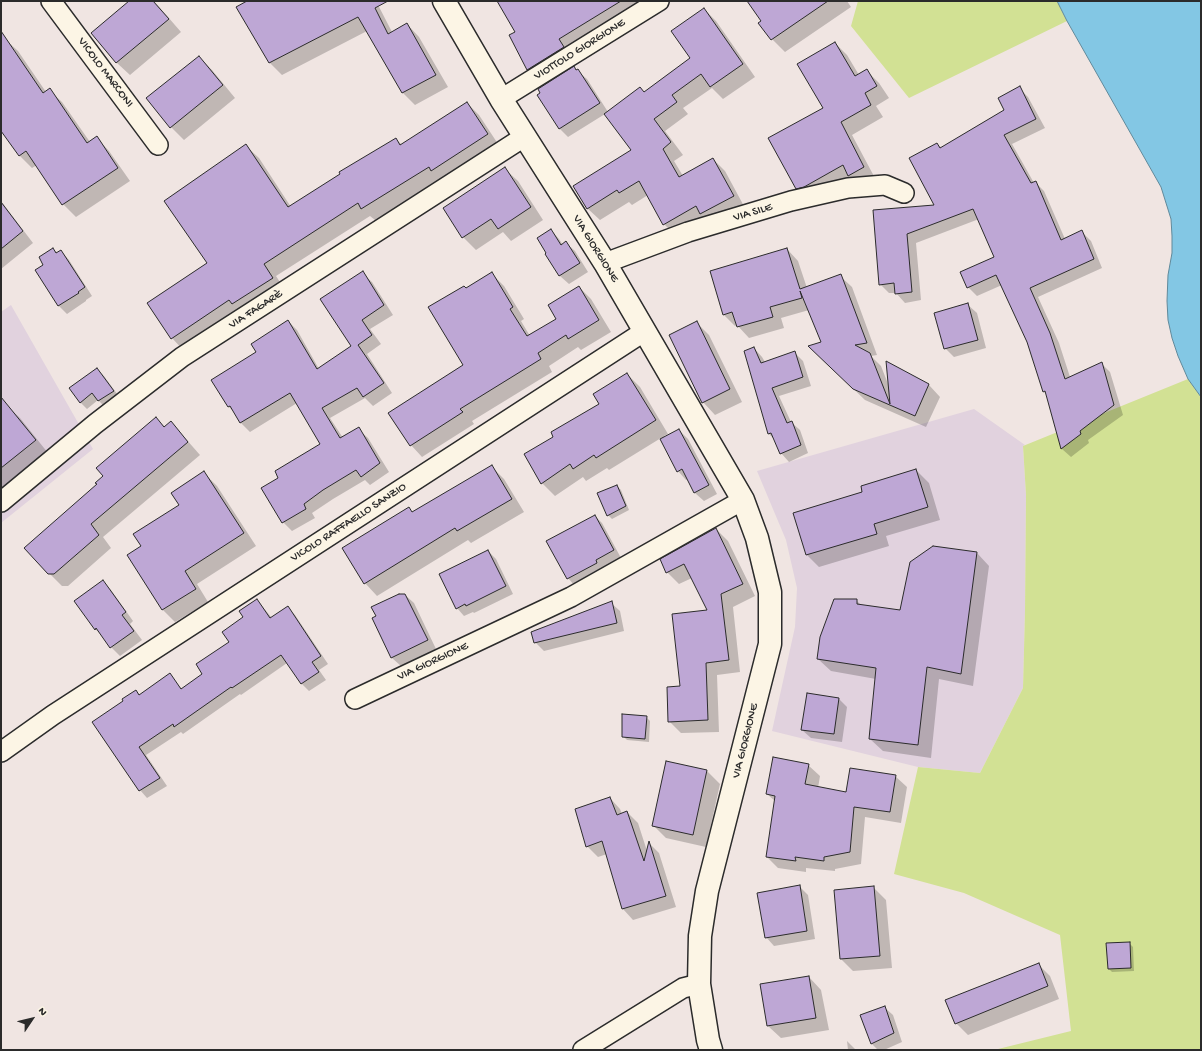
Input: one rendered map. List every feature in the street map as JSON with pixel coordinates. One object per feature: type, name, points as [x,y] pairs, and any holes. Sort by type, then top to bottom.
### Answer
[{"type":"street","name":"VICOLO MARCONI","points":[[51,1],[158,145]]},
{"type":"street","name":"VIA GIORGIONE","points":[[444,1],[524,137],[605,263],[743,500],[757,538],[770,592],[770,644],[707,891],[700,936],[699,984],[711,1050]]},
{"type":"street","name":"VIOTTOLO GIORGIONE","points":[[501,99],[659,1]]},
{"type":"street","name":"VIA FAGARÈ","points":[[1,502],[95,424],[182,357],[524,137]]},
{"type":"street","name":"VIA SILE","points":[[605,263],[688,232],[798,200],[848,188],[885,185],[904,193]]},
{"type":"street","name":"VICOLO RAFFAELLO SANZIO","points":[[1,752],[54,715],[644,331]]},
{"type":"street","name":"VIA GIORGIONE","points":[[355,699],[571,597],[743,500]]},
{"type":"street","points":[[583,1050],[683,988],[699,984]]},
{"type":"shaded area","points":[[11,305],[93,449],[1,523],[1,312]]},
{"type":"shaded area","points":[[974,409],[1025,445],[1023,446],[1026,495],[1023,688],[980,773],[918,767],[772,731],[795,627],[797,588],[786,540],[757,471]]},
{"type":"green space","points":[[858,1],[1057,1],[1067,21],[909,98],[851,26]]},
{"type":"green space","points":[[1188,379],[1201,397],[1201,1050],[994,1050],[1071,1031],[1060,935],[964,893],[894,874],[918,767],[980,773],[1023,688],[1026,495],[1023,446]]},
{"type":"water","points":[[1057,1],[1201,1],[1201,397],[1188,379],[1178,356],[1168,320],[1168,275],[1172,253],[1172,236],[1171,219],[1161,187]]},
{"type":"building","points":[[129,1],[153,1],[169,19],[116,63],[91,33]]},
{"type":"building","points":[[247,1],[388,1],[375,8],[388,34],[407,23],[436,75],[402,93],[358,17],[269,63],[236,7]]},
{"type":"building","points":[[497,1],[621,1],[559,39],[564,47],[527,70],[509,35],[515,32]]},
{"type":"building","points":[[747,1],[828,1],[771,40],[758,23],[761,21]]},
{"type":"building","points":[[704,8],[743,64],[710,87],[701,74],[672,95],[677,102],[654,119],[671,142],[663,149],[679,177],[713,158],[734,196],[700,214],[696,206],[663,225],[639,181],[619,193],[617,190],[587,209],[573,186],[631,150],[604,114],[640,87],[644,92],[690,58],[671,31]]},
{"type":"building","points":[[1,31],[43,93],[50,88],[87,143],[97,136],[118,168],[62,205],[26,151],[19,156],[1,131]]},
{"type":"building","points":[[835,42],[855,76],[867,69],[877,86],[865,93],[871,105],[841,122],[864,167],[848,176],[843,165],[804,187],[796,189],[768,138],[823,108],[797,64]]},
{"type":"building","points":[[199,56],[223,85],[170,128],[146,98]]},
{"type":"building","points":[[574,66],[576,70],[578,69],[600,103],[559,129],[537,95],[540,93],[538,89]]},
{"type":"building","points":[[1020,86],[1036,119],[1004,135],[1031,183],[1036,181],[1061,240],[1082,230],[1094,259],[1030,288],[1050,333],[1065,379],[1102,362],[1114,405],[1080,431],[1081,434],[1061,449],[1045,391],[1043,392],[1027,342],[996,275],[967,288],[960,272],[994,257],[973,209],[907,234],[912,292],[895,294],[894,283],[879,285],[873,210],[934,205],[909,158],[937,143],[940,148],[1004,110],[998,98]]},
{"type":"building","points":[[467,102],[488,134],[431,171],[429,167],[361,209],[358,203],[264,264],[273,278],[232,304],[229,300],[171,339],[147,303],[207,263],[164,201],[246,144],[288,207],[340,174],[339,172],[396,138],[400,145]]},
{"type":"building","points":[[505,167],[531,207],[498,229],[491,219],[462,238],[443,208]]},
{"type":"building","points":[[1,202],[23,231],[1,249]]},
{"type":"building","points":[[551,229],[561,245],[566,241],[580,263],[559,276],[537,238]]},
{"type":"building","points":[[53,248],[56,253],[61,250],[85,287],[78,292],[79,293],[58,306],[35,270],[43,265],[39,257]]},
{"type":"building","points":[[787,248],[800,289],[841,274],[867,343],[855,345],[870,353],[890,404],[886,361],[929,384],[915,416],[853,389],[808,346],[821,342],[800,291],[802,298],[770,307],[773,317],[737,327],[732,312],[723,315],[710,271]]},
{"type":"building","points":[[363,271],[384,305],[362,320],[372,335],[358,345],[384,383],[363,397],[357,388],[322,408],[340,438],[359,427],[380,463],[361,477],[356,470],[323,490],[304,504],[306,509],[282,523],[261,488],[278,478],[275,471],[320,444],[290,393],[240,423],[230,406],[228,407],[211,380],[256,352],[251,344],[288,320],[317,369],[351,346],[320,299]]},
{"type":"building","points":[[492,272],[513,307],[510,309],[527,336],[556,319],[548,305],[579,286],[599,320],[568,339],[566,335],[538,353],[541,359],[460,409],[463,412],[410,446],[388,413],[463,365],[428,307],[464,286],[466,288]]},
{"type":"building","points":[[968,303],[978,340],[944,349],[934,313]]},
{"type":"building","points":[[697,321],[730,389],[702,403],[669,335]]},
{"type":"building","points":[[754,347],[761,363],[795,351],[803,377],[772,388],[787,423],[792,421],[801,445],[780,454],[771,433],[768,434],[744,351]]},
{"type":"building","points":[[97,368],[114,391],[98,401],[92,393],[80,403],[69,388]]},
{"type":"building","points":[[627,373],[656,420],[596,458],[594,455],[573,469],[570,464],[541,484],[524,454],[553,437],[551,432],[599,404],[593,394]]},
{"type":"building","points":[[1,397],[36,440],[1,468]]},
{"type":"building","points":[[156,417],[164,427],[171,421],[188,442],[91,524],[99,535],[54,574],[48,574],[24,548],[97,484],[95,483],[103,476],[96,468]]},
{"type":"building","points":[[679,429],[709,485],[694,493],[682,469],[677,472],[660,439]]},
{"type":"building","points":[[492,465],[512,499],[457,531],[455,528],[364,584],[342,548],[409,507],[412,512]]},
{"type":"building","points":[[916,469],[928,507],[874,524],[877,534],[806,555],[793,513],[862,492],[861,486]]},
{"type":"building","points":[[204,471],[244,533],[185,571],[196,589],[162,610],[127,555],[141,546],[133,534],[179,505],[171,493]]},
{"type":"building","points":[[617,485],[626,506],[607,516],[597,493]]},
{"type":"building","points":[[595,515],[614,550],[596,560],[597,563],[567,579],[546,541]]},
{"type":"building","points":[[716,528],[743,584],[721,594],[729,660],[706,663],[708,720],[668,722],[667,687],[680,686],[672,614],[707,610],[684,564],[666,573],[660,559]]},
{"type":"building","points":[[933,546],[977,552],[961,674],[927,667],[918,745],[869,739],[876,668],[817,659],[820,637],[834,599],[857,599],[857,604],[900,610],[910,562]]},
{"type":"building","points":[[488,550],[506,586],[466,606],[465,604],[456,609],[439,574]]},
{"type":"building","points":[[103,580],[126,612],[122,615],[134,631],[110,648],[74,601]]},
{"type":"building","points":[[399,594],[405,594],[428,640],[391,658],[372,618],[376,616],[371,607]]},
{"type":"building","points":[[257,599],[270,618],[288,606],[321,656],[312,662],[319,672],[301,684],[281,655],[232,688],[231,687],[174,727],[173,724],[139,747],[160,778],[139,791],[92,722],[123,701],[122,699],[136,690],[139,695],[170,673],[181,689],[202,674],[196,664],[229,642],[222,632],[243,617],[239,611]]},
{"type":"building","points":[[612,601],[617,623],[534,643],[531,632]]},
{"type":"building","points":[[807,693],[839,698],[834,734],[801,730]]},
{"type":"building","points":[[622,714],[647,716],[645,739],[622,737]]},
{"type":"building","points":[[773,757],[809,764],[805,784],[846,792],[850,768],[896,775],[890,812],[854,807],[850,852],[824,857],[824,861],[795,857],[796,861],[766,857],[775,796],[766,794]]},
{"type":"building","points":[[666,761],[707,770],[693,835],[652,826]]},
{"type":"building","points":[[610,797],[617,815],[627,811],[644,861],[649,841],[666,896],[622,909],[602,841],[586,847],[575,809]]},
{"type":"building","points":[[800,885],[807,931],[765,938],[757,893]]},
{"type":"building","points":[[874,886],[880,956],[840,959],[834,890]]},
{"type":"building","points":[[1130,942],[1131,968],[1108,969],[1106,943]]},
{"type":"building","points":[[1039,963],[1048,986],[955,1024],[945,1000]]},
{"type":"building","points":[[809,976],[816,1018],[767,1026],[760,984]]},
{"type":"building","points":[[885,1006],[894,1033],[871,1044],[860,1015]]}]
